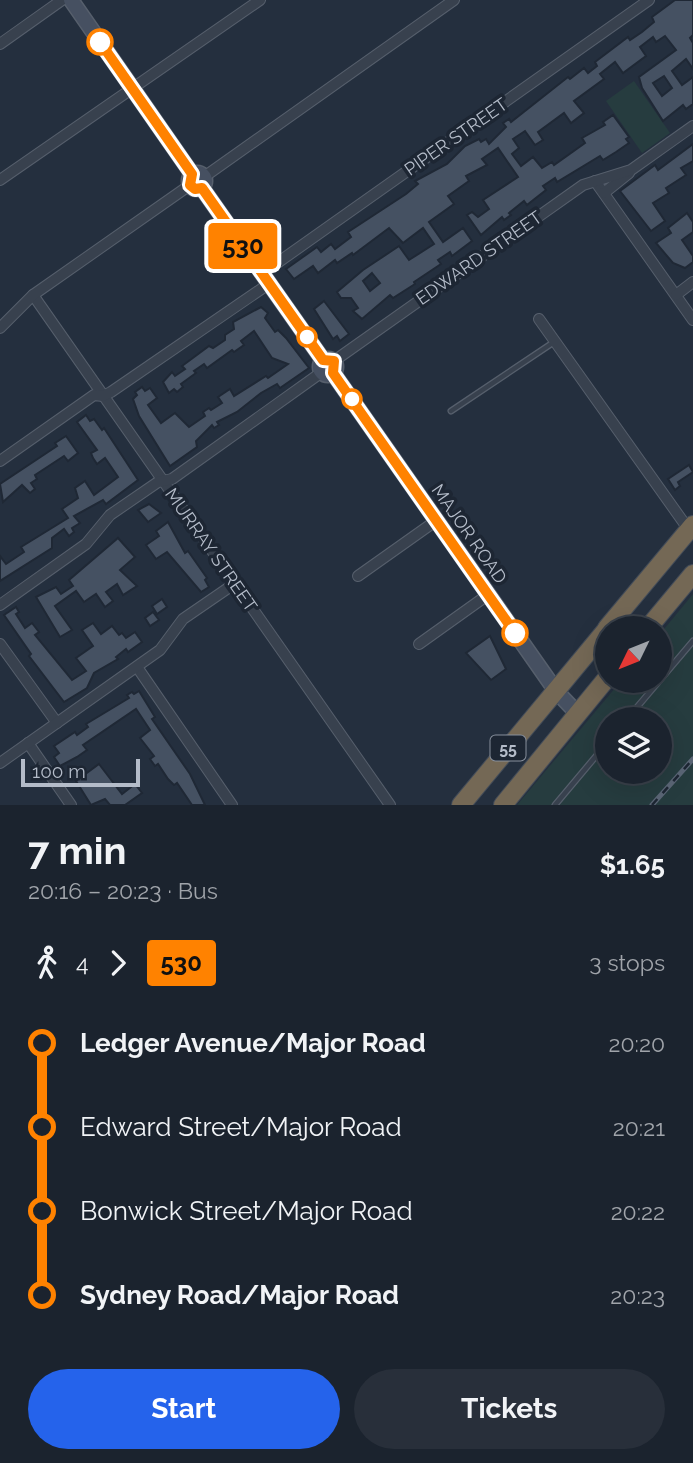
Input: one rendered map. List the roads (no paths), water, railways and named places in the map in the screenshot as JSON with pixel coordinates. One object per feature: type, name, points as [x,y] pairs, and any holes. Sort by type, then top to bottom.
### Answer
[{"type":"highway","name":"55","points":[[617,616],[691,528]]},
{"type":"highway","points":[[658,616],[693,574]]},
{"type":"highway","name":"55","points":[[461,805],[595,643]]},
{"type":"highway","name":"55","points":[[503,805],[595,692]]},
{"type":"street","points":[[0,44],[62,0]]},
{"type":"street","name":"MAJOR ROAD","points":[[71,0],[556,691],[578,713]]},
{"type":"street","points":[[0,180],[260,0]]},
{"type":"street","points":[[0,328],[33,295],[454,0]]},
{"type":"street","name":"PIPER STREET","points":[[0,461],[94,396],[103,396],[645,1]]},
{"type":"street","name":"EDWARD STREET","points":[[604,193],[631,170],[693,126]]},
{"type":"street","name":"EDWARD STREET","points":[[0,605],[86,544],[110,515],[158,482],[164,482],[583,185],[631,170]]},
{"type":"street","points":[[595,181],[693,320]]},
{"type":"street","points":[[676,295],[693,282]]},
{"type":"street","name":"MURRAY STREET","points":[[33,295],[390,805]]},
{"type":"street","points":[[539,319],[691,528]]},
{"type":"street","points":[[358,576],[437,520]]},
{"type":"street","points":[[0,763],[160,650],[183,619],[234,584]]},
{"type":"street","points":[[419,644],[489,594]]},
{"type":"street","points":[[0,644],[57,723]]},
{"type":"street","points":[[137,667],[232,805]]},
{"type":"street","points":[[28,743],[71,805]]},
{"type":"lane","points":[[452,411],[555,341]]},
{"type":"lane","points":[[638,707],[693,641]]},
{"type":"lane","points":[[555,805],[595,757]]},
{"type":"railway","points":[[652,805],[693,759]]}]
